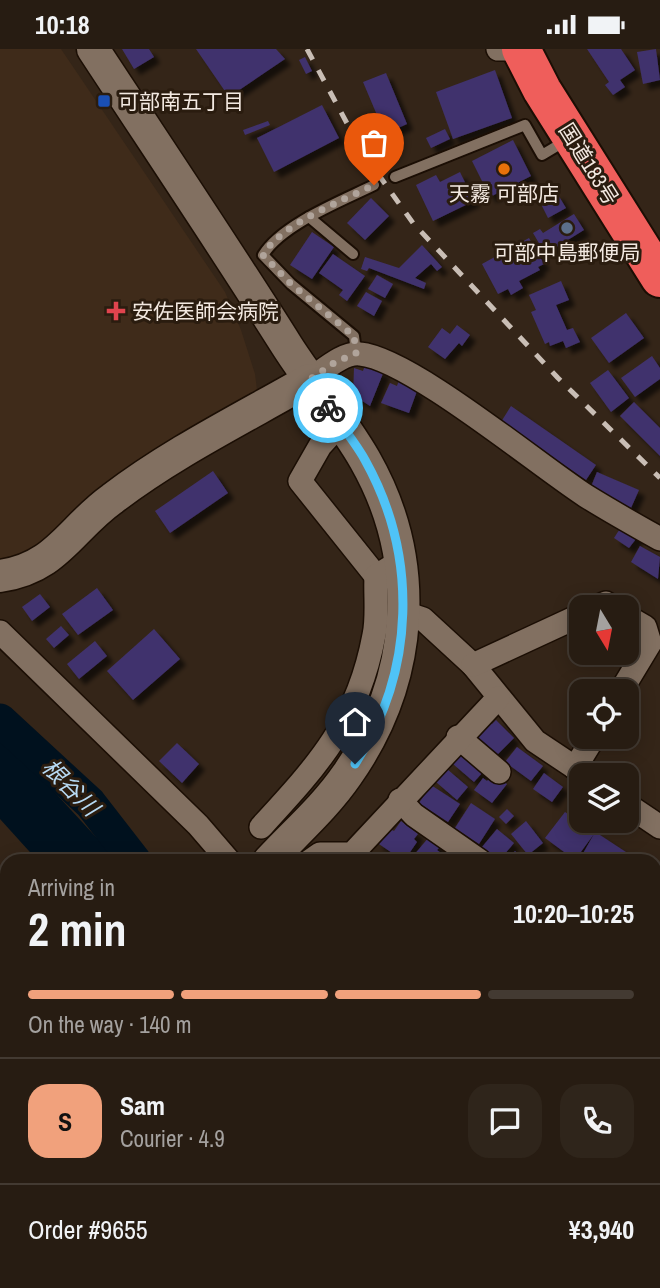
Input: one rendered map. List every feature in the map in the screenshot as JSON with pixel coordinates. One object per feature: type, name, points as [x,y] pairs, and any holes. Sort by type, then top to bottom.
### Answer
[{"type":"highway","name":"国道183号","points":[[521,49],[542,90],[660,278]]},
{"type":"street","points":[[93,49],[309,380],[365,460],[380,493],[387,569],[366,671],[351,710],[332,746],[261,827]]},
{"type":"street","points":[[498,49],[512,49]]},
{"type":"street","points":[[0,576],[31,569],[55,554],[110,500],[334,363],[356,353],[381,359],[418,379],[587,497],[660,539]]},
{"type":"street","points":[[276,854],[329,799],[363,751],[388,697],[405,613],[387,569],[300,481],[320,446],[340,424]]},
{"type":"street","points":[[405,613],[423,619],[473,666],[535,741],[569,764]]},
{"type":"street","points":[[473,666],[569,621]]},
{"type":"street","points":[[639,624],[645,627],[650,643],[639,661]]},
{"type":"street","points":[[0,632],[198,825],[223,854]]},
{"type":"street","points":[[0,648],[116,762],[215,854]]},
{"type":"street","points":[[320,854],[352,854],[458,737],[498,698]]},
{"type":"street","points":[[458,737],[499,772]]},
{"type":"street","points":[[400,800],[414,815],[470,854]]},
{"type":"street","points":[[639,813],[660,827]]},
{"type":"lane","points":[[395,177],[525,125],[542,155],[572,137]]},
{"type":"lane","points":[[356,353],[354,336],[291,284],[263,255],[268,247],[309,217],[374,185]]},
{"type":"lane","points":[[309,217],[353,254]]},
{"type":"shaded area","name":"安佐医師会病院","points":[[0,49],[61,49],[225,292],[241,330],[255,374],[257,390],[247,405],[46,548],[17,559],[0,560]]},
{"type":"water","points":[[0,733],[112,854],[32,854],[0,819]]},
{"type":"building","points":[[122,49],[149,49],[154,57],[134,69]]},
{"type":"building","points":[[196,49],[276,49],[285,59],[229,97]]},
{"type":"building","points":[[587,49],[621,49],[635,70],[620,80],[625,87],[613,95],[605,85],[609,82]]},
{"type":"building","points":[[656,49],[660,80],[643,84],[637,52]]},
{"type":"building","points":[[305,57],[312,71],[306,74],[299,60]]},
{"type":"building","points":[[495,70],[512,118],[453,139],[436,92]]},
{"type":"building","points":[[386,73],[407,124],[385,134],[363,82]]},
{"type":"building","points":[[322,105],[339,138],[274,172],[257,138]]},
{"type":"building","points":[[268,121],[270,125],[245,135],[243,130]]},
{"type":"building","points":[[445,129],[450,139],[431,148],[426,138]]},
{"type":"building","points":[[513,140],[531,176],[490,197],[472,161]]},
{"type":"building","points":[[460,172],[474,201],[433,221],[416,185],[436,175],[440,182]]},
{"type":"building","points":[[549,192],[551,196],[557,193],[566,208],[548,218],[538,198]]},
{"type":"building","points":[[371,198],[389,216],[365,240],[347,223]]},
{"type":"building","points":[[574,214],[584,230],[550,251],[547,247],[543,250],[533,233],[540,229],[543,233]]},
{"type":"building","points":[[312,232],[334,247],[312,279],[290,265]]},
{"type":"building","points":[[529,238],[544,264],[538,267],[540,270],[519,281],[523,288],[511,295],[508,289],[498,294],[482,264]]},
{"type":"building","points":[[422,245],[442,267],[437,271],[431,264],[415,278],[426,283],[424,289],[369,268],[367,271],[361,269],[365,257],[399,268]]},
{"type":"building","points":[[333,254],[365,276],[347,301],[339,295],[343,290],[319,273]]},
{"type":"building","points":[[377,275],[393,284],[385,298],[368,289]]},
{"type":"building","points":[[561,281],[569,300],[556,305],[567,330],[573,328],[580,342],[566,348],[563,341],[550,346],[549,342],[545,344],[531,312],[536,310],[529,295]]},
{"type":"building","points":[[366,292],[382,301],[374,316],[357,306]]},
{"type":"building","points":[[626,313],[644,338],[609,363],[591,338]]},
{"type":"building","points":[[457,325],[470,335],[462,346],[459,343],[445,359],[428,347],[442,328],[450,334]]},
{"type":"building","points":[[652,356],[660,368],[660,379],[635,397],[621,378]]},
{"type":"building","points":[[365,365],[384,371],[370,406],[353,395],[354,368],[363,371]]},
{"type":"building","points":[[608,370],[629,398],[611,412],[590,383]]},
{"type":"building","points":[[399,380],[414,386],[412,389],[417,391],[409,413],[381,403],[390,383],[397,386]]},
{"type":"building","points":[[634,402],[660,428],[660,456],[620,416]]},
{"type":"building","points":[[511,406],[596,465],[586,480],[501,422]]},
{"type":"building","points":[[213,471],[228,493],[170,533],[155,511]]},
{"type":"building","points":[[597,472],[639,490],[631,508],[590,489]]},
{"type":"building","points":[[623,524],[639,535],[629,548],[614,538]]},
{"type":"building","points":[[640,546],[660,557],[658,579],[631,562]]},
{"type":"building","points":[[97,588],[113,610],[78,635],[62,614]]},
{"type":"building","points":[[40,594],[50,607],[32,621],[22,607]]},
{"type":"building","points":[[61,626],[69,635],[54,648],[46,639]]},
{"type":"building","points":[[154,629],[180,659],[133,700],[107,671]]},
{"type":"building","points":[[95,641],[107,656],[79,679],[67,664]]},
{"type":"building","points":[[496,720],[514,738],[496,756],[474,735],[488,721],[492,724]]},
{"type":"building","points":[[177,743],[199,764],[182,783],[159,761]]},
{"type":"building","points":[[517,747],[543,766],[531,781],[505,762]]},
{"type":"building","points":[[462,753],[483,772],[474,782],[453,764]]},
{"type":"building","points":[[447,769],[468,787],[457,800],[436,782]]},
{"type":"building","points":[[544,773],[563,787],[552,802],[533,789]]},
{"type":"building","points":[[493,774],[507,784],[492,803],[474,790],[483,778],[487,781]]},
{"type":"building","points":[[431,785],[460,804],[448,822],[419,803]]},
{"type":"building","points":[[471,803],[495,819],[479,844],[455,828]]},
{"type":"building","points":[[507,809],[514,816],[506,824],[499,817]]},
{"type":"building","points":[[565,812],[569,815],[569,833],[597,833],[629,854],[583,854],[594,834],[579,854],[567,854],[545,838]]},
{"type":"building","points":[[401,821],[418,834],[414,839],[417,842],[409,854],[394,854],[376,842],[390,829],[394,831]]},
{"type":"building","points":[[526,821],[543,843],[527,854],[511,834]]},
{"type":"building","points":[[497,829],[514,843],[505,854],[490,854],[482,847]]},
{"type":"building","points":[[429,837],[440,847],[437,850],[441,853],[440,854],[415,854]]},
{"type":"waterway","name":"根谷川","points":[[0,720],[90,803],[130,854]]},
{"type":"railway","points":[[307,49],[363,153],[413,223],[558,378],[660,478]]},
{"type":"way so far","points":[[328,408],[309,380],[334,363],[356,353],[354,336],[291,284],[263,255],[268,247],[309,217],[374,185]]},
{"type":"place","name":"可部南五丁目","points":[[104,101]]},
{"type":"place","name":"天霧 可部店","points":[[504,169]]},
{"type":"place","name":"可部中島郵便局","points":[[567,228]]},
{"type":"place","name":"安佐医師会病院","points":[[116,311]]},
{"type":"route","points":[[328,408],[365,460],[391,522],[405,613],[388,697],[376,727],[355,764]]}]
